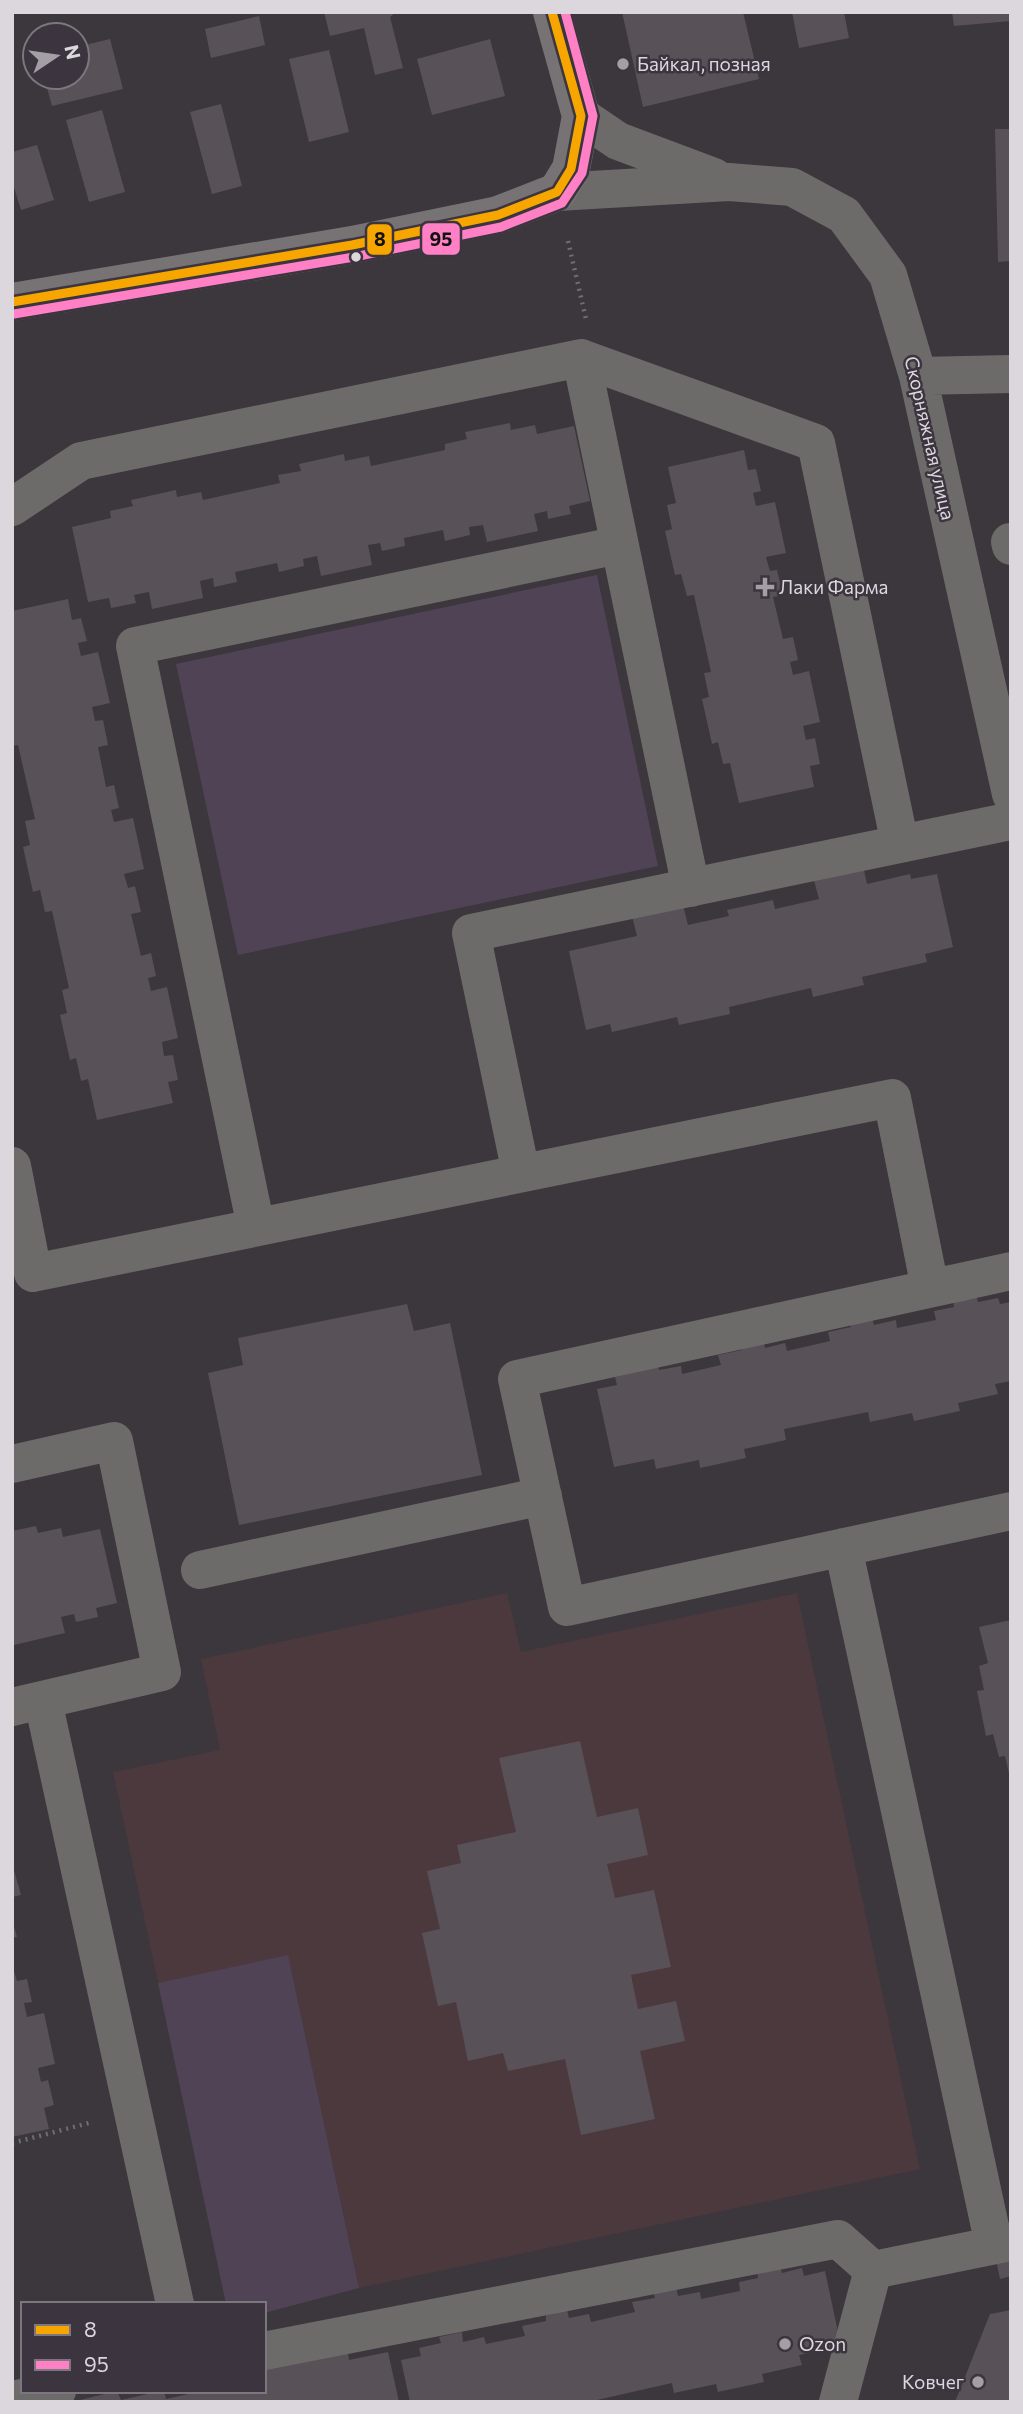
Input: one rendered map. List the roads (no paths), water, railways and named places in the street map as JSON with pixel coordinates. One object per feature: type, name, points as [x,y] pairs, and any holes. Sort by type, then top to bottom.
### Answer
[{"type":"main road","points":[[12,302],[366,242],[498,215],[557,192],[571,169],[581,116],[552,12]]},
{"type":"street","name":"Скорняжная улица","points":[[581,116],[618,141],[729,182]]},
{"type":"street","name":"Скорняжная улица","points":[[557,192],[729,182],[792,187],[844,215],[888,275],[918,376],[1011,794]]},
{"type":"street","points":[[12,507],[81,461],[584,342],[816,443],[900,844]]},
{"type":"street","points":[[584,342],[618,545],[691,888]]},
{"type":"street","points":[[918,376],[1011,374]]},
{"type":"street","points":[[256,1227],[135,646],[618,545]]},
{"type":"street","points":[[521,1173],[471,933],[1011,821]]},
{"type":"street","points":[[12,1166],[33,1273],[892,1098],[930,1289],[1011,1271]]},
{"type":"street","points":[[962,1282],[517,1379],[567,1607],[1011,1511]]},
{"type":"street","points":[[12,1464],[114,1441],[162,1672],[28,1704],[133,2112],[175,2302]]},
{"type":"street","points":[[200,1570],[543,1496]]},
{"type":"street","points":[[843,1547],[1003,2243],[873,2270]]},
{"type":"street","points":[[266,2351],[838,2239],[873,2270]]},
{"type":"street","points":[[838,2402],[873,2270]]},
{"type":"street","points":[[12,2400],[47,2393]]},
{"type":"place","name":"Байкал, позная","points":[[623,64]]},
{"type":"place","name":"Лаки Фарма","points":[[765,587]]},
{"type":"place","name":"Ozon","points":[[785,2344]]},
{"type":"place","name":"Ковчег","points":[[978,2382]]}]
